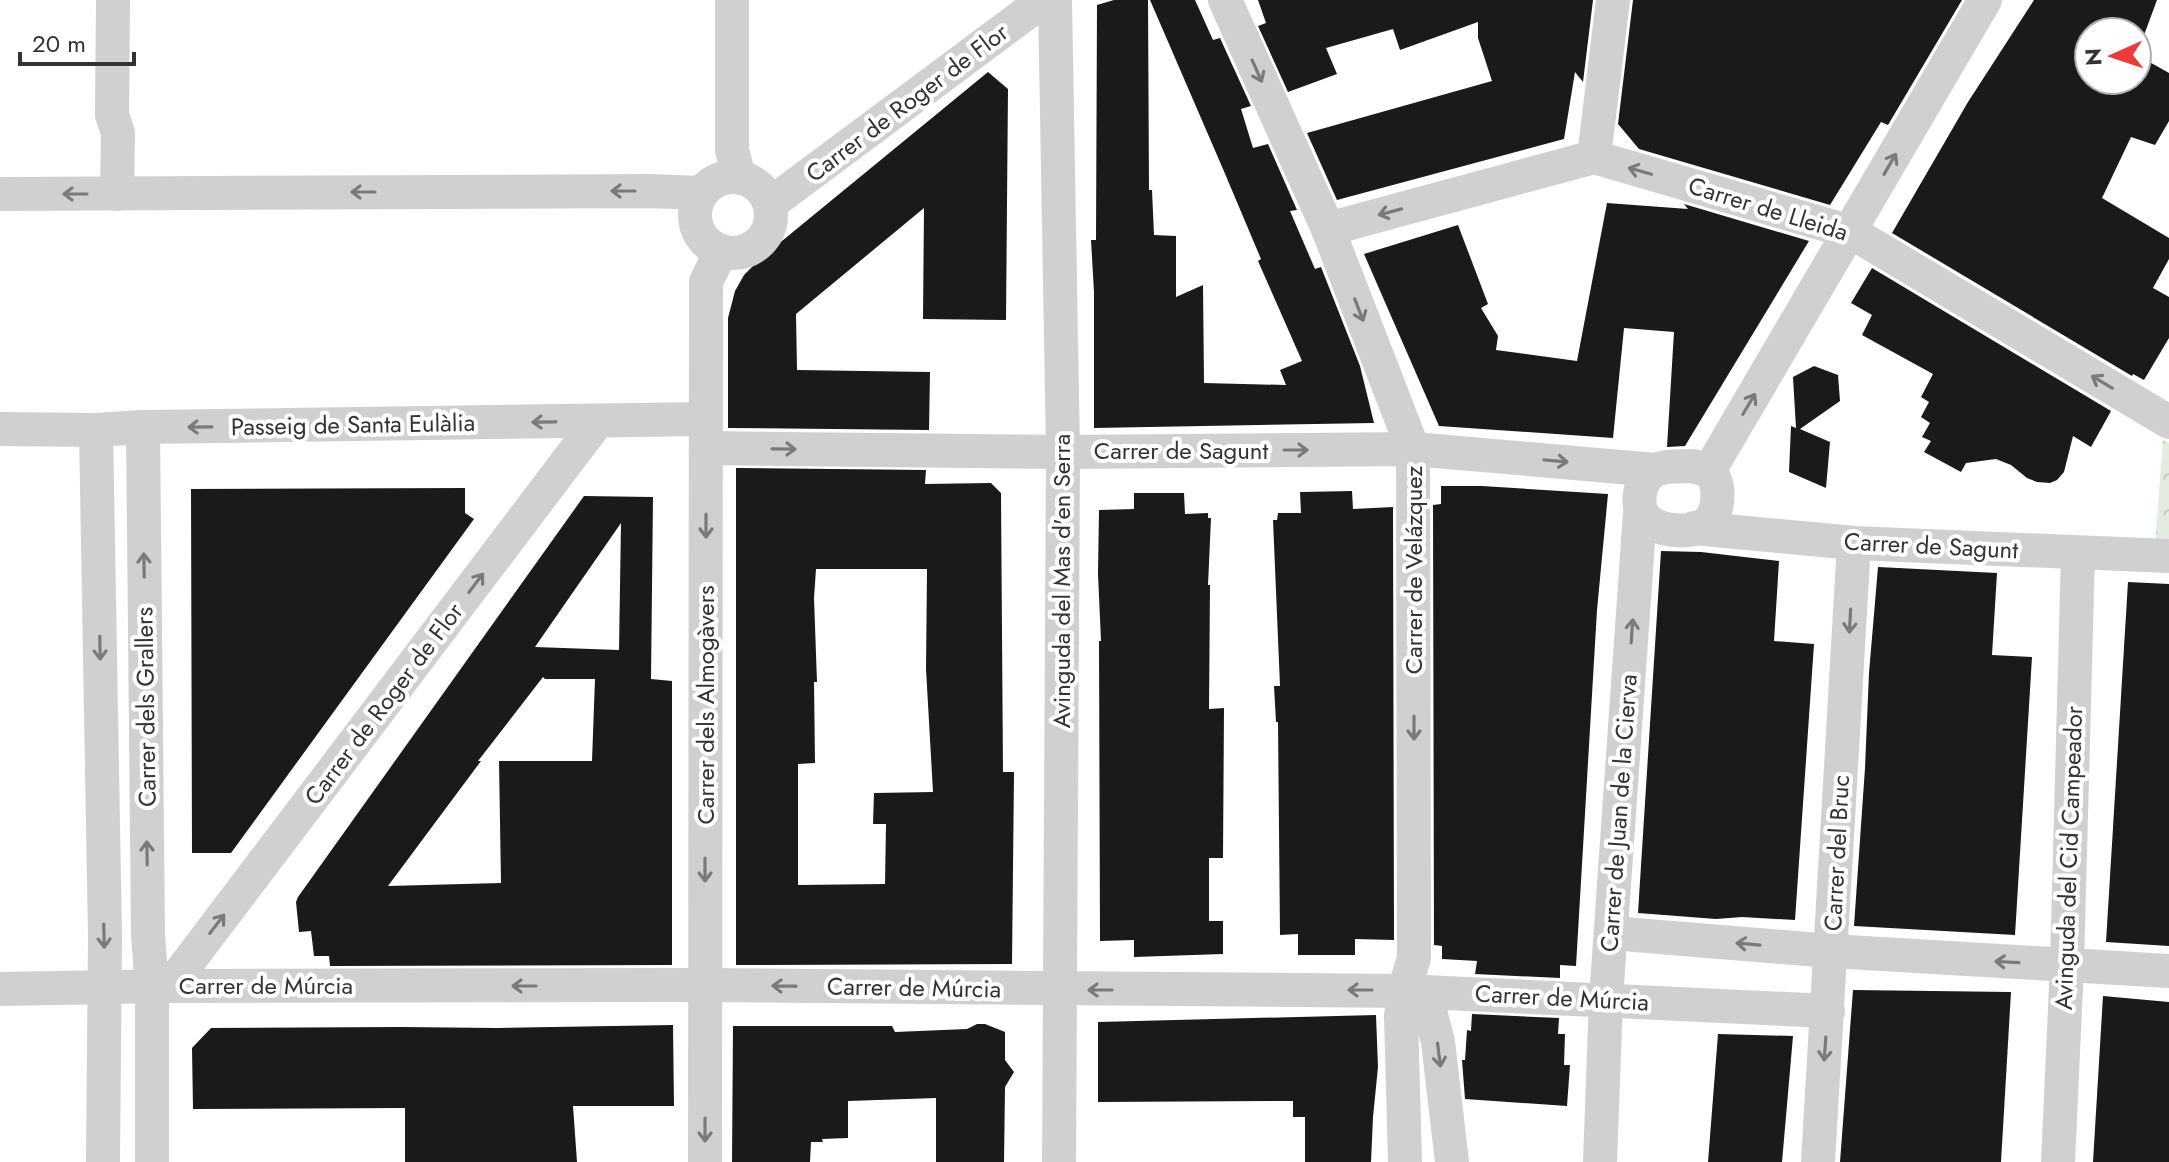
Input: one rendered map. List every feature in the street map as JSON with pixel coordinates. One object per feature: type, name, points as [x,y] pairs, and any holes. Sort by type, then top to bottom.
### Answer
[{"type":"street","points":[[113,0],[112,115],[118,133],[117,194]]},
{"type":"street","points":[[732,0],[732,150],[739,177]]},
{"type":"street","name":"Carrer de Roger de Flor","points":[[770,204],[1044,0]]},
{"type":"street","name":"Avinguda del Mas d'en Serra","points":[[1055,0],[1063,452],[1059,1162]]},
{"type":"street","name":"Carrer de Velázquez","points":[[1225,0],[1328,229],[1413,449],[1414,958],[1404,991],[1401,1016],[1405,1162]]},
{"type":"street","points":[[1328,229],[1594,157],[1613,0]]},
{"type":"street","points":[[1709,471],[1985,0]]},
{"type":"street","name":"Carrer de Lleida","points":[[1594,157],[1851,232],[2169,422]]},
{"type":"street","points":[[726,177],[739,177],[760,187],[770,204],[772,218],[768,232],[760,243],[742,252],[729,253],[709,245],[698,231],[695,206],[708,186],[726,177]]},
{"type":"street","points":[[0,194],[701,193]]},
{"type":"street","name":"Carrer dels Almogàvers","points":[[705,1162],[706,282],[721,251]]},
{"type":"street","name":"Carrer de Roger de Flor","points":[[161,986],[597,422]]},
{"type":"street","name":"Passeig de Santa Eulàlia","points":[[0,429],[597,422],[706,434]]},
{"type":"street","name":"Carrer dels Grallers","points":[[143,427],[148,935],[161,986]]},
{"type":"street","name":"Carrer dels Grallers","points":[[96,430],[105,987]]},
{"type":"street","name":"Carrer de Sagunt","points":[[706,434],[1063,452],[1413,449],[1655,470]]},
{"type":"street","points":[[1693,466],[1709,471],[1716,481],[1717,499],[1709,522],[1694,528],[1665,529],[1648,521],[1640,513],[1641,488],[1655,470],[1693,466]]},
{"type":"street","name":"Carrer de Juan de la Cierva","points":[[1600,1162],[1606,999],[1640,513]]},
{"type":"street","name":"Carrer de Sagunt","points":[[1694,528],[1854,543],[2169,556]]},
{"type":"street","name":"Carrer del Bruc","points":[[1818,1162],[1854,543]]},
{"type":"street","name":"Avinguda del Cid Campeador","points":[[2058,1162],[2067,965],[2078,553]]},
{"type":"street","points":[[1611,933],[1831,951],[2169,971]]},
{"type":"street","name":"Carrer de Múrcia","points":[[0,989],[705,985],[1404,991],[1828,1011]]},
{"type":"street","points":[[152,1162],[161,986]]},
{"type":"street","points":[[103,1162],[105,987]]},
{"type":"street","points":[[1404,991],[1430,1011],[1438,1042],[1452,1162]]},
{"type":"green space","points":[[2163,440],[2169,443],[2169,545],[2155,544]]},
{"type":"building","points":[[1114,0],[1148,0],[1149,190],[1152,190],[1154,235],[1176,236],[1176,297],[1203,285],[1204,383],[1286,385],[1280,370],[1302,361],[1150,0],[1195,0],[1213,40],[1220,38],[1251,106],[1241,109],[1253,148],[1268,144],[1297,210],[1290,211],[1315,269],[1321,267],[1360,366],[1374,423],[1094,428],[1091,240],[1096,240],[1097,5]]},
{"type":"building","points":[[1258,0],[1593,0],[1583,82],[1575,72],[1564,139],[1337,200],[1307,133],[1492,81],[1478,38],[1478,22],[1400,50],[1393,29],[1326,48],[1337,74],[1288,92],[1258,26],[1266,23]]},
{"type":"building","points":[[1633,0],[1962,0],[1888,125],[1881,122],[1830,205],[1639,149],[1618,124]]},
{"type":"building","points":[[2034,0],[2157,0],[2151,16],[2073,16],[2073,96],[2153,96],[2153,64],[2169,73],[2169,121],[2155,145],[2131,137],[2102,198],[2169,238],[2169,259],[2153,288],[2169,297],[2169,338],[2144,380],[2132,376],[1892,233],[1968,102]]},
{"type":"building","points":[[988,72],[1008,89],[1006,320],[923,319],[924,208],[796,314],[797,370],[930,372],[929,430],[728,428],[728,318],[735,291],[744,275]]},
{"type":"building","points":[[1607,203],[1688,209],[1684,204],[1809,241],[1685,446],[1667,447],[1674,332],[1624,328],[1613,438],[1439,426],[1364,254],[1458,225],[1488,304],[1481,308],[1498,336],[1496,350],[1577,361]]},
{"type":"building","points":[[1872,268],[2111,411],[2091,447],[2073,436],[2064,472],[2050,483],[2027,478],[2011,465],[1996,459],[1966,463],[1961,472],[1924,452],[1931,441],[1922,437],[1930,423],[1921,417],[1929,402],[1921,397],[1933,374],[1862,335],[1872,315],[1851,303]]},
{"type":"building","points":[[1814,366],[1838,375],[1840,401],[1800,429],[1830,442],[1826,488],[1789,472],[1791,426],[1796,428],[1793,377]]},
{"type":"building","points":[[736,468],[926,470],[925,484],[991,483],[1001,493],[1003,772],[1014,772],[1012,964],[736,965]],"holes":[[[816,569],[927,569],[926,669],[933,792],[874,793],[873,824],[886,824],[885,884],[798,885],[798,764],[815,763]]]},
{"type":"building","points":[[1441,486],[1608,494],[1597,610],[1576,966],[1560,965],[1560,978],[1475,974],[1477,961],[1442,959],[1442,946],[1434,945],[1433,505],[1441,504]]},
{"type":"building","points":[[465,488],[465,513],[474,519],[231,853],[192,853],[191,489]]},
{"type":"building","points":[[1352,491],[1353,509],[1393,507],[1394,940],[1355,939],[1355,955],[1298,955],[1298,934],[1280,935],[1278,722],[1274,686],[1280,686],[1273,520],[1277,520],[1278,513],[1301,513],[1300,492]]},
{"type":"building","points":[[1134,493],[1184,493],[1185,514],[1208,513],[1208,518],[1211,518],[1209,709],[1224,708],[1223,858],[1209,858],[1209,921],[1223,921],[1223,954],[1134,957],[1134,940],[1100,941],[1099,510],[1134,509]]},
{"type":"building","points":[[584,496],[653,497],[651,679],[672,681],[672,965],[330,966],[329,956],[314,956],[311,931],[299,932],[298,897]],"holes":[[[621,523],[619,650],[535,647]],[[543,677],[595,679],[592,761],[499,761],[501,883],[388,886]]]},
{"type":"building","points":[[1661,551],[1779,561],[1774,641],[1814,644],[1795,920],[1716,919],[1638,913]]},
{"type":"building","points":[[1878,567],[1997,573],[1992,655],[2032,657],[2015,935],[1854,926]]},
{"type":"building","points":[[2128,582],[2169,584],[2169,946],[2106,942]]},
{"type":"building","points":[[1853,990],[2011,992],[2001,1162],[1840,1162]]},
{"type":"building","points":[[2103,996],[2169,1002],[2169,1162],[2093,1162]]},
{"type":"building","points":[[1472,1014],[1559,1018],[1558,1034],[1565,1034],[1564,1065],[1570,1065],[1567,1106],[1465,1099],[1462,1060],[1465,1060],[1467,1030],[1471,1031]]},
{"type":"building","points":[[1376,1015],[1378,1067],[1371,1162],[1305,1162],[1305,1117],[1293,1117],[1293,1101],[1098,1102],[1098,1022]]},
{"type":"building","points":[[977,1024],[1005,1032],[1005,1060],[1014,1072],[1005,1087],[1004,1162],[936,1162],[936,1098],[848,1101],[848,1138],[811,1142],[810,1162],[732,1162],[733,1026],[892,1026],[895,1032],[967,1029]]},
{"type":"building","points":[[673,1025],[674,1106],[573,1106],[577,1162],[405,1162],[405,1108],[193,1109],[192,1048],[211,1028]]},
{"type":"building","points":[[1718,1034],[1793,1036],[1782,1162],[1708,1162]]}]
